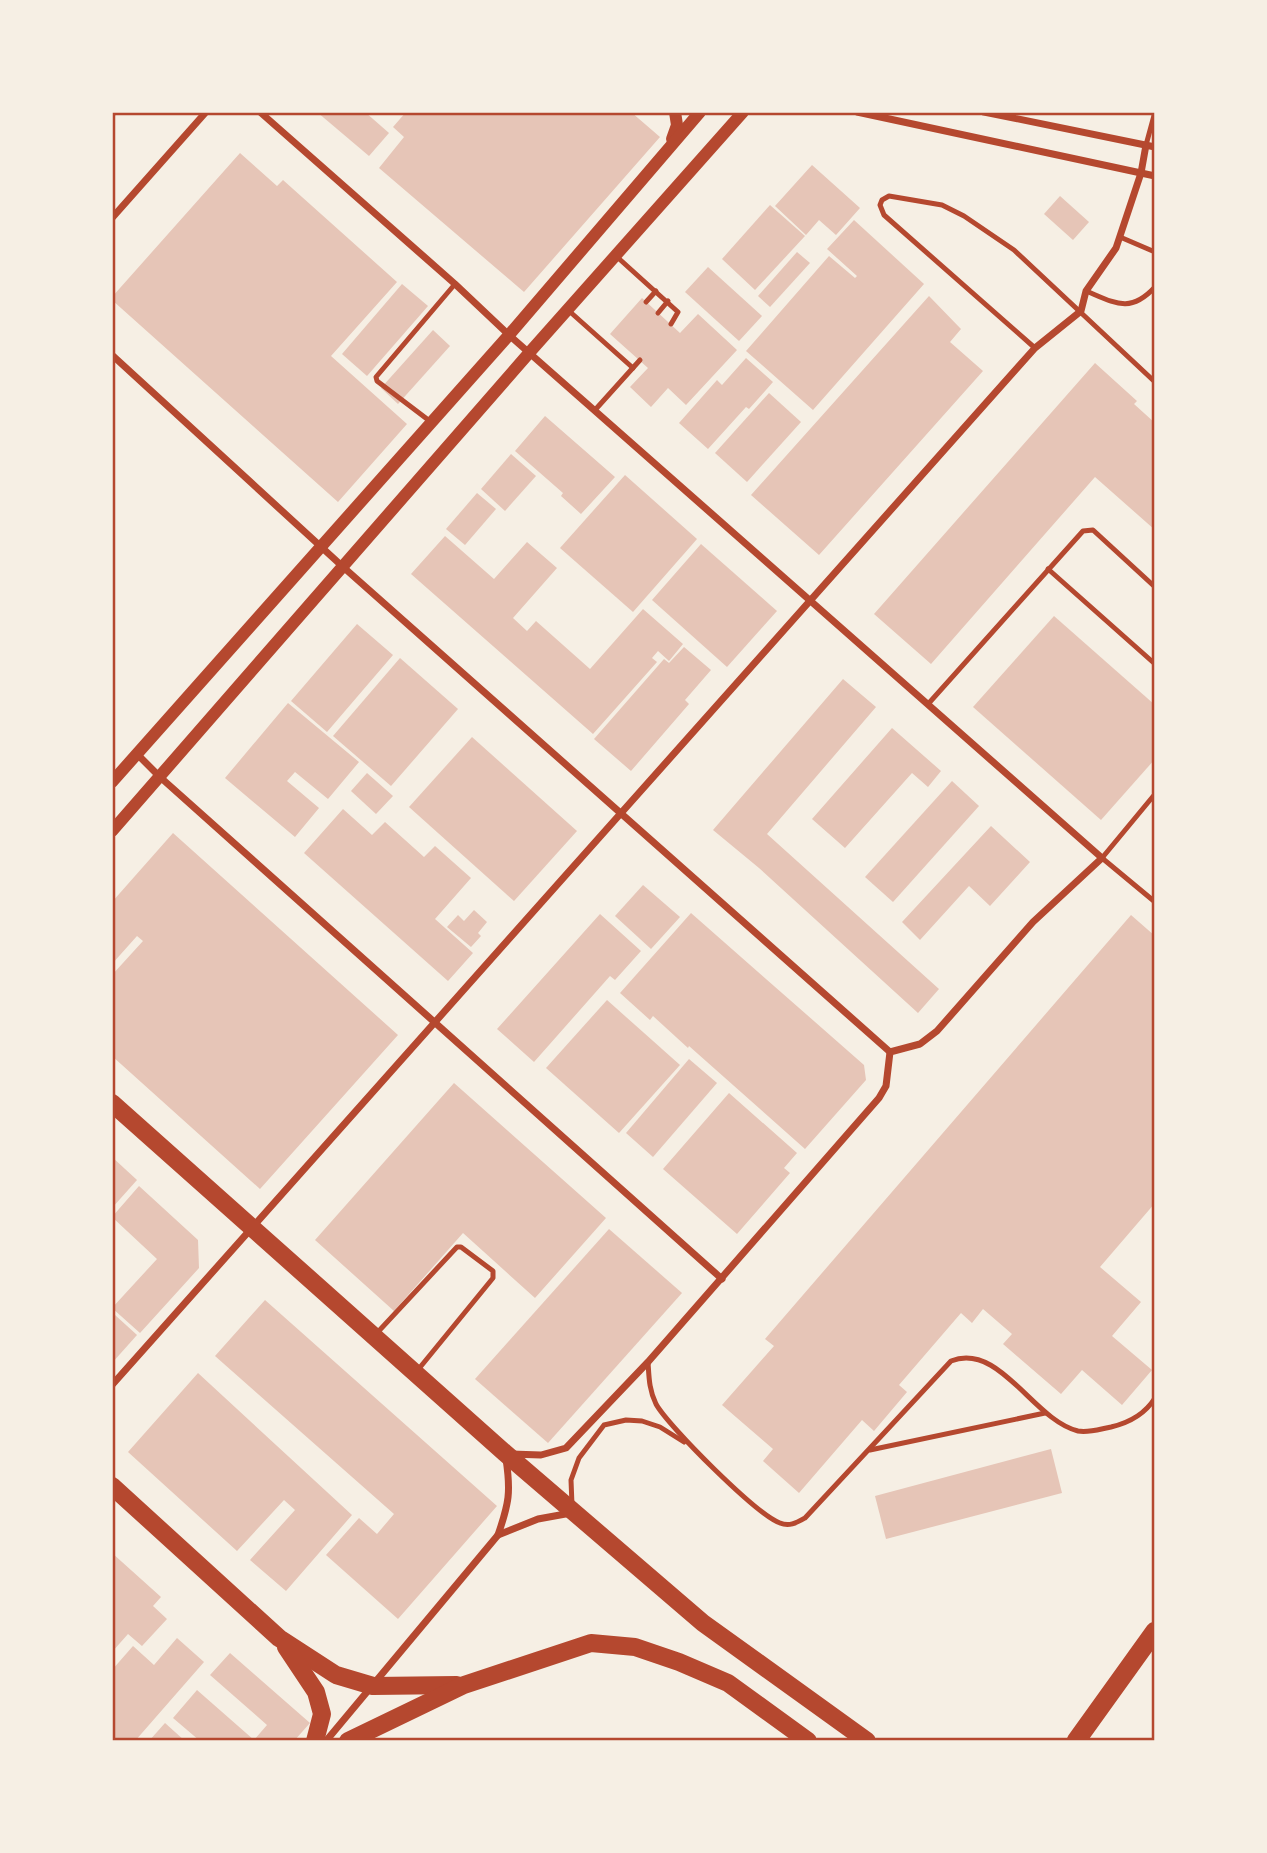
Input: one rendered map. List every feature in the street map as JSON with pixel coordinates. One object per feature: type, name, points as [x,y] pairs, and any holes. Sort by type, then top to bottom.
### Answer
[{"type":"highway","points":[[1076,1741],[1155,1631]]},
{"type":"main road","points":[[112,1103],[415,1374],[703,1623],[867,1741]]},
{"type":"main road","points":[[112,1486],[279,1638],[336,1675],[373,1686],[464,1685]]},
{"type":"main road","points":[[279,1638],[316,1692],[322,1714],[315,1741]]},
{"type":"main road","points":[[348,1741],[464,1685],[590,1643],[635,1647],[728,1683],[808,1741]]},
{"type":"street","points":[[112,218],[206,112]]},
{"type":"street","points":[[260,112],[1102,858],[1032,922],[937,1031],[920,1044],[890,1052]]},
{"type":"street","points":[[665,152],[677,125],[675,112]]},
{"type":"street","points":[[112,782],[509,335],[701,112]]},
{"type":"street","points":[[112,831],[743,112]]},
{"type":"street","points":[[857,112],[1155,176]]},
{"type":"street","points":[[112,1385],[1035,348],[1081,311],[1086,291],[1116,248],[1151,146],[984,112]]},
{"type":"street","points":[[112,355],[342,566],[890,1052]]},
{"type":"street","points":[[137,754],[722,1279]]},
{"type":"street","points":[[326,1741],[498,1535],[507,1509],[510,1488],[505,1453],[541,1455],[566,1448],[648,1362],[879,1098],[886,1086],[890,1052]]},
{"type":"street","points":[[498,1535],[538,1518],[573,1513]]},
{"type":"lane","points":[[1151,146],[1155,112]]},
{"type":"lane","points":[[1035,348],[884,215],[880,205],[882,200],[889,196],[942,205],[964,216],[1014,250],[1155,382]]},
{"type":"lane","points":[[1120,237],[1155,252]]},
{"type":"lane","points":[[616,256],[668,301],[678,314],[671,324]]},
{"type":"lane","points":[[431,422],[386,389],[376,377],[455,284]]},
{"type":"lane","points":[[1086,291],[1119,305],[1139,301],[1155,287]]},
{"type":"lane","points":[[646,302],[656,291]]},
{"type":"lane","points":[[658,313],[668,301]]},
{"type":"lane","points":[[568,310],[634,368]]},
{"type":"lane","points":[[609,346],[615,338]]},
{"type":"lane","points":[[619,356],[626,348]]},
{"type":"lane","points":[[595,410],[640,360]]},
{"type":"lane","points":[[929,703],[1078,534],[1093,530],[1155,587]]},
{"type":"lane","points":[[1048,569],[1155,664]]},
{"type":"lane","points":[[1155,794],[1102,858],[1155,902]]},
{"type":"lane","points":[[374,1337],[457,1247],[461,1247],[493,1271],[493,1279],[415,1374]]},
{"type":"lane","points":[[648,1362],[649,1384],[662,1415],[692,1448],[766,1515],[783,1525],[805,1518],[951,1361],[969,1357],[990,1364],[1010,1379],[1045,1413],[1065,1426],[1081,1432],[1121,1424],[1139,1415],[1155,1398]]},
{"type":"lane","points":[[868,1451],[1045,1413]]},
{"type":"lane","points":[[573,1513],[571,1480],[579,1458],[604,1425],[626,1420],[642,1421],[660,1427],[692,1448]]},
{"type":"building","points":[[317,112],[365,112],[389,133],[369,156]]},
{"type":"building","points":[[406,112],[472,112],[476,115],[478,112],[631,112],[660,137],[524,292],[379,168],[404,137],[393,127]]},
{"type":"building","points":[[240,153],[277,186],[283,180],[397,282],[331,356],[407,424],[338,502],[112,300]]},
{"type":"building","points":[[812,165],[860,208],[836,235],[819,220],[806,235],[775,206]]},
{"type":"building","points":[[1060,196],[1089,222],[1073,240],[1044,214]]},
{"type":"building","points":[[770,205],[805,236],[755,290],[722,259]]},
{"type":"building","points":[[854,220],[924,284],[813,410],[746,351],[829,256],[855,278],[857,276],[827,249]]},
{"type":"building","points":[[797,252],[810,263],[770,307],[758,296]]},
{"type":"building","points":[[708,267],[762,316],[739,341],[685,292]]},
{"type":"building","points":[[402,284],[428,306],[367,376],[342,354]]},
{"type":"building","points":[[929,296],[961,329],[950,342],[983,371],[819,555],[751,495]]},
{"type":"building","points":[[642,298],[680,333],[698,314],[737,350],[686,405],[668,388],[651,407],[630,387],[648,368],[610,334]]},
{"type":"building","points":[[433,330],[450,346],[398,404],[381,388]]},
{"type":"building","points":[[746,358],[773,382],[708,449],[679,423],[717,380],[722,385]]},
{"type":"building","points":[[1095,363],[1137,401],[1134,404],[1155,423],[1155,530],[1095,477],[931,664],[874,614]]},
{"type":"building","points":[[769,393],[801,422],[747,482],[715,453]]},
{"type":"building","points":[[545,416],[615,477],[581,514],[561,496],[563,493],[515,451]]},
{"type":"building","points":[[511,454],[536,476],[505,511],[481,489]]},
{"type":"building","points":[[625,475],[697,539],[633,612],[560,548]]},
{"type":"building","points":[[477,493],[496,509],[465,545],[446,529]]},
{"type":"building","points":[[445,536],[494,579],[527,542],[557,568],[513,618],[527,631],[536,621],[590,669],[643,609],[683,644],[669,661],[658,651],[652,658],[657,662],[593,734],[411,574]]},
{"type":"building","points":[[701,544],[777,611],[727,667],[652,600]]},
{"type":"building","points":[[1054,616],[1155,705],[1155,759],[1101,820],[973,707]]},
{"type":"building","points":[[357,624],[393,655],[327,732],[291,701]]},
{"type":"building","points":[[684,647],[711,670],[685,700],[689,704],[631,771],[594,739],[664,659],[669,663]]},
{"type":"building","points":[[400,658],[458,709],[391,786],[333,736]]},
{"type":"building","points":[[843,679],[876,707],[767,834],[939,989],[918,1013],[759,868],[713,830]]},
{"type":"building","points":[[288,703],[359,762],[328,799],[295,772],[287,781],[319,808],[295,837],[225,778]]},
{"type":"building","points":[[892,728],[941,771],[928,787],[912,773],[845,848],[812,819]]},
{"type":"building","points":[[472,737],[577,831],[514,901],[409,807]]},
{"type":"building","points":[[367,773],[393,796],[376,814],[351,791]]},
{"type":"building","points":[[952,781],[979,806],[893,902],[865,877]]},
{"type":"building","points":[[343,809],[372,835],[385,822],[424,857],[435,846],[471,878],[435,919],[473,953],[448,981],[304,853]]},
{"type":"building","points":[[991,826],[1030,862],[990,906],[969,886],[920,940],[902,922]]},
{"type":"building","points":[[173,833],[398,1035],[260,1189],[112,1056],[112,975],[143,941],[137,936],[112,964],[112,902]]},
{"type":"building","points":[[643,885],[680,917],[651,949],[615,916]]},
{"type":"building","points":[[474,910],[487,922],[478,933],[481,936],[471,947],[447,927],[458,915],[464,921]]},
{"type":"building","points":[[691,913],[864,1065],[866,1080],[805,1149],[689,1046],[688,1048],[653,1016],[650,1020],[620,993]]},
{"type":"building","points":[[600,914],[641,951],[615,980],[610,976],[534,1062],[497,1029]]},
{"type":"building","points":[[1131,915],[1155,936],[1155,1203],[1100,1267],[1141,1302],[1112,1336],[1152,1370],[1122,1405],[1082,1370],[1061,1394],[1003,1344],[1012,1334],[983,1309],[972,1323],[961,1313],[899,1385],[907,1392],[874,1431],[862,1420],[799,1493],[763,1461],[773,1449],[722,1405],[774,1346],[765,1339]]},
{"type":"building","points":[[607,1000],[680,1065],[619,1133],[546,1068]]},
{"type":"building","points":[[689,1059],[717,1083],[653,1157],[626,1133]]},
{"type":"building","points":[[454,1083],[606,1218],[535,1298],[463,1233],[394,1311],[315,1240]]},
{"type":"building","points":[[729,1093],[797,1153],[784,1168],[790,1173],[737,1234],[663,1169]]},
{"type":"building","points":[[112,1157],[137,1180],[112,1208]]},
{"type":"building","points":[[139,1186],[198,1240],[199,1268],[140,1333],[112,1308],[157,1259],[112,1217]]},
{"type":"building","points":[[609,1229],[682,1293],[548,1443],[475,1379]]},
{"type":"building","points":[[265,1300],[497,1506],[398,1619],[326,1555],[359,1518],[377,1534],[394,1514],[215,1356]]},
{"type":"building","points":[[115,1315],[137,1335],[112,1363],[112,1318]]},
{"type":"building","points":[[198,1373],[352,1515],[286,1591],[250,1560],[295,1510],[284,1500],[237,1551],[128,1452]]},
{"type":"building","points":[[1051,1449],[1062,1493],[886,1539],[875,1496]]},
{"type":"building","points":[[112,1553],[161,1597],[153,1606],[167,1619],[142,1646],[128,1634],[112,1652]]},
{"type":"building","points":[[177,1638],[204,1662],[135,1741],[112,1741],[112,1670],[133,1646],[154,1665]]},
{"type":"building","points":[[230,1653],[310,1723],[294,1741],[200,1741],[173,1718],[197,1690],[254,1740],[267,1725],[210,1675]]},
{"type":"building","points":[[165,1723],[185,1741],[149,1741]]}]
